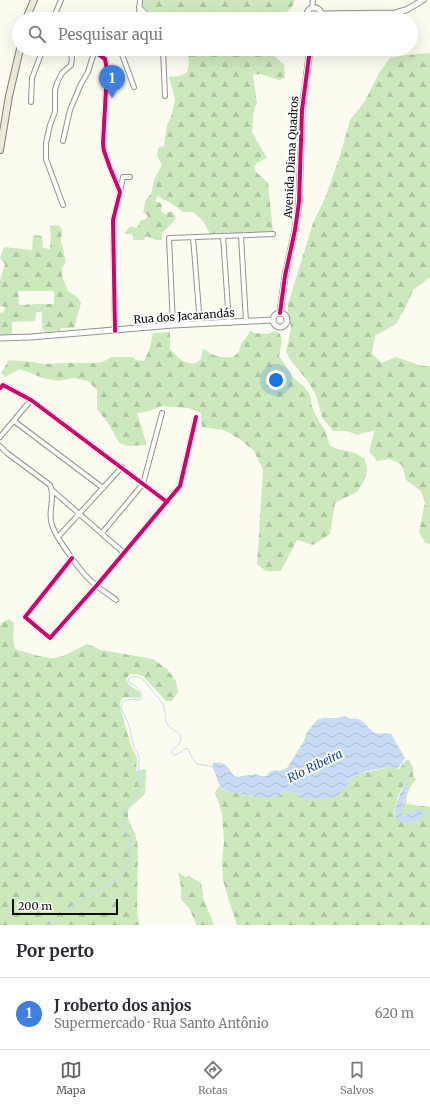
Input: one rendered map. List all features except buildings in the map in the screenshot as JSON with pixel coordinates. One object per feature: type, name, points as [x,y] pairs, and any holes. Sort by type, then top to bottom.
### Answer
[{"type":"main road","points":[[29,12],[34,0]]},
{"type":"main road","points":[[0,150],[9,96],[18,56]]},
{"type":"street","points":[[57,12],[61,0]]},
{"type":"street","points":[[138,12],[140,0]]},
{"type":"street","points":[[308,12],[312,8],[313,0]]},
{"type":"street","points":[[398,12],[411,8],[423,0]]},
{"type":"street","points":[[139,7],[144,12]]},
{"type":"street","points":[[312,8],[318,9],[319,12]]},
{"type":"street","points":[[31,102],[32,78],[40,56]]},
{"type":"street","points":[[63,205],[46,159],[46,143],[55,112],[55,90],[57,83],[62,73],[71,65],[71,56]]},
{"type":"street","points":[[63,141],[70,110],[88,72],[92,56]]},
{"type":"street","points":[[101,56],[105,59],[107,70],[103,144],[110,168],[120,192]]},
{"type":"street","points":[[123,56],[134,87]]},
{"type":"street","points":[[163,56],[165,96]]},
{"type":"street","name":"Avenida Diana Quadros","points":[[273,320],[277,327],[282,327],[287,322],[287,317],[280,313],[285,276],[295,230],[299,202],[302,110],[309,56]]},
{"type":"street","points":[[115,330],[113,220],[123,177],[130,177]]},
{"type":"street","points":[[173,326],[169,238],[273,234]]},
{"type":"street","points":[[223,236],[229,323]]},
{"type":"street","points":[[241,236],[246,322]]},
{"type":"street","points":[[193,237],[200,324]]},
{"type":"street","points":[[273,320],[275,315],[280,313]]},
{"type":"street","name":"Rua dos Jacarandás","points":[[0,338],[273,320]]},
{"type":"street","points":[[0,388],[3,385],[31,400],[167,502]]},
{"type":"street","points":[[0,437],[31,400]]},
{"type":"street","points":[[102,534],[143,484],[162,413]]},
{"type":"street","points":[[72,558],[25,617],[50,638],[97,585],[180,486],[196,417]]},
{"type":"street","points":[[14,421],[103,488]]},
{"type":"street","points":[[0,446],[7,453],[50,485],[52,490],[124,552]]},
{"type":"street","points":[[58,537],[122,468]]},
{"type":"street","points":[[52,490],[51,525],[72,558],[90,580],[116,600]]},
{"type":"green space","points":[[142,0],[295,0],[292,7],[287,12],[148,12],[142,5]]},
{"type":"green space","points":[[430,53],[430,277],[413,290],[406,307],[396,324],[375,336],[372,354],[382,363],[396,357],[422,366],[430,366],[430,544],[425,543],[419,532],[425,503],[421,491],[406,480],[402,465],[390,459],[377,461],[369,451],[375,430],[357,435],[347,431],[333,431],[322,417],[316,395],[307,380],[286,352],[291,328],[288,304],[313,223],[325,198],[339,159],[350,120],[365,101],[379,73],[390,58],[418,56],[418,54]]},
{"type":"green space","points":[[188,56],[275,56],[284,64],[285,78],[279,80],[260,74],[253,75],[257,103],[254,109],[252,132],[267,158],[258,162],[254,167],[256,172],[268,183],[273,232],[210,234],[204,222],[193,212],[183,212],[158,196],[155,201],[162,204],[161,211],[165,215],[168,212],[172,212],[176,216],[173,222],[162,233],[162,240],[156,240],[146,236],[144,240],[133,240],[133,235],[125,233],[130,226],[137,228],[141,220],[145,220],[148,216],[143,212],[146,199],[151,194],[154,180],[162,165],[157,156],[158,148],[164,146],[167,125],[172,114],[175,99],[169,77],[187,73],[189,63]]},
{"type":"green space","points":[[58,225],[62,229],[61,241],[66,262],[62,268],[62,276],[68,291],[77,297],[81,303],[74,328],[61,328],[60,331],[45,332],[42,328],[42,312],[36,312],[35,321],[12,322],[12,335],[0,335],[0,313],[4,312],[5,307],[0,306],[0,280],[5,264],[0,258],[4,247],[32,250],[33,235],[42,236],[43,248],[50,249],[50,226]],"holes":[[[18,291],[54,291],[54,304],[19,305]]]},
{"type":"green space","points":[[250,330],[254,333],[268,334],[275,331],[280,334],[282,341],[279,356],[294,378],[310,395],[312,407],[325,430],[330,446],[355,453],[365,459],[367,470],[365,479],[357,492],[335,503],[330,534],[313,545],[297,540],[281,571],[266,571],[257,564],[263,470],[254,451],[241,440],[224,430],[202,427],[201,413],[189,408],[161,406],[149,411],[137,413],[147,445],[127,446],[119,443],[108,423],[97,409],[97,390],[88,381],[73,378],[58,381],[43,378],[20,369],[5,377],[1,373],[9,360],[42,364],[91,363],[102,362],[112,357],[133,357],[135,360],[144,361],[150,348],[153,333],[170,332],[170,349],[182,361],[194,364],[201,359],[203,348],[217,356],[233,357],[239,352],[241,344]]},
{"type":"green space","points":[[9,619],[14,623],[13,638],[15,649],[40,656],[55,658],[87,644],[101,650],[153,659],[167,669],[176,681],[178,692],[172,701],[166,701],[143,676],[130,674],[126,679],[131,686],[140,693],[140,697],[124,697],[121,700],[120,706],[130,743],[137,758],[136,771],[146,769],[145,794],[128,810],[128,818],[135,834],[138,847],[137,909],[139,925],[0,925],[0,626],[1,623]]},
{"type":"green space","points":[[406,760],[409,760],[413,768],[413,776],[416,779],[409,790],[406,804],[430,807],[430,925],[237,925],[223,880],[222,862],[224,842],[222,813],[215,792],[219,786],[223,790],[229,792],[267,798],[280,796],[284,791],[289,791],[302,798],[335,796],[355,776],[362,773],[390,767],[399,769]],"holes":[[[408,780],[402,814],[404,816],[413,811],[424,817],[416,820],[394,814],[398,796]]]},
{"type":"green space","points":[[178,872],[185,877],[189,876],[201,883],[204,900],[214,925],[196,925],[190,909],[181,899],[181,887]]},
{"type":"water","points":[[345,716],[362,721],[375,733],[391,734],[405,758],[397,769],[390,767],[369,770],[355,776],[336,796],[324,798],[302,799],[298,795],[289,791],[284,791],[280,796],[267,798],[229,792],[220,785],[212,767],[213,763],[226,765],[236,777],[256,774],[266,776],[275,770],[280,771],[287,768],[304,741],[307,732],[317,720]]},
{"type":"water","points":[[408,780],[402,814],[404,816],[413,811],[422,809],[424,817],[404,823],[397,819],[395,815],[395,808],[401,791]]},
{"type":"waterway","name":"Rio Ribeira","points":[[48,925],[72,906],[98,889],[120,878],[130,859],[128,840],[123,821],[123,810],[136,797],[138,790],[139,759],[134,748],[129,725],[121,708],[123,701],[131,699],[139,700],[141,699],[141,695],[139,689],[128,681],[129,678],[135,676],[141,678],[159,698],[165,709],[169,727],[179,734],[181,738],[177,746],[172,750],[172,753],[175,755],[187,748],[193,760],[197,764],[213,767]]},
{"type":"waterway","name":"Rio Ribeira","points":[[402,762],[408,770],[408,780]]},
{"type":"waterway","name":"Rio Ribeira","points":[[422,814],[430,812]]},
{"type":"cycle path","points":[[101,56],[105,59],[107,70],[103,144],[110,168],[120,192],[113,220],[115,331]]},
{"type":"cycle path","points":[[280,313],[285,276],[295,230],[299,202],[302,110],[309,56]]},
{"type":"cycle path","points":[[0,388],[3,385],[31,400],[167,502]]},
{"type":"cycle path","points":[[72,558],[25,617],[50,638],[97,585],[180,486],[196,417]]},
{"type":"place","name":"J roberto dos anjos","points":[[112,98]]}]
